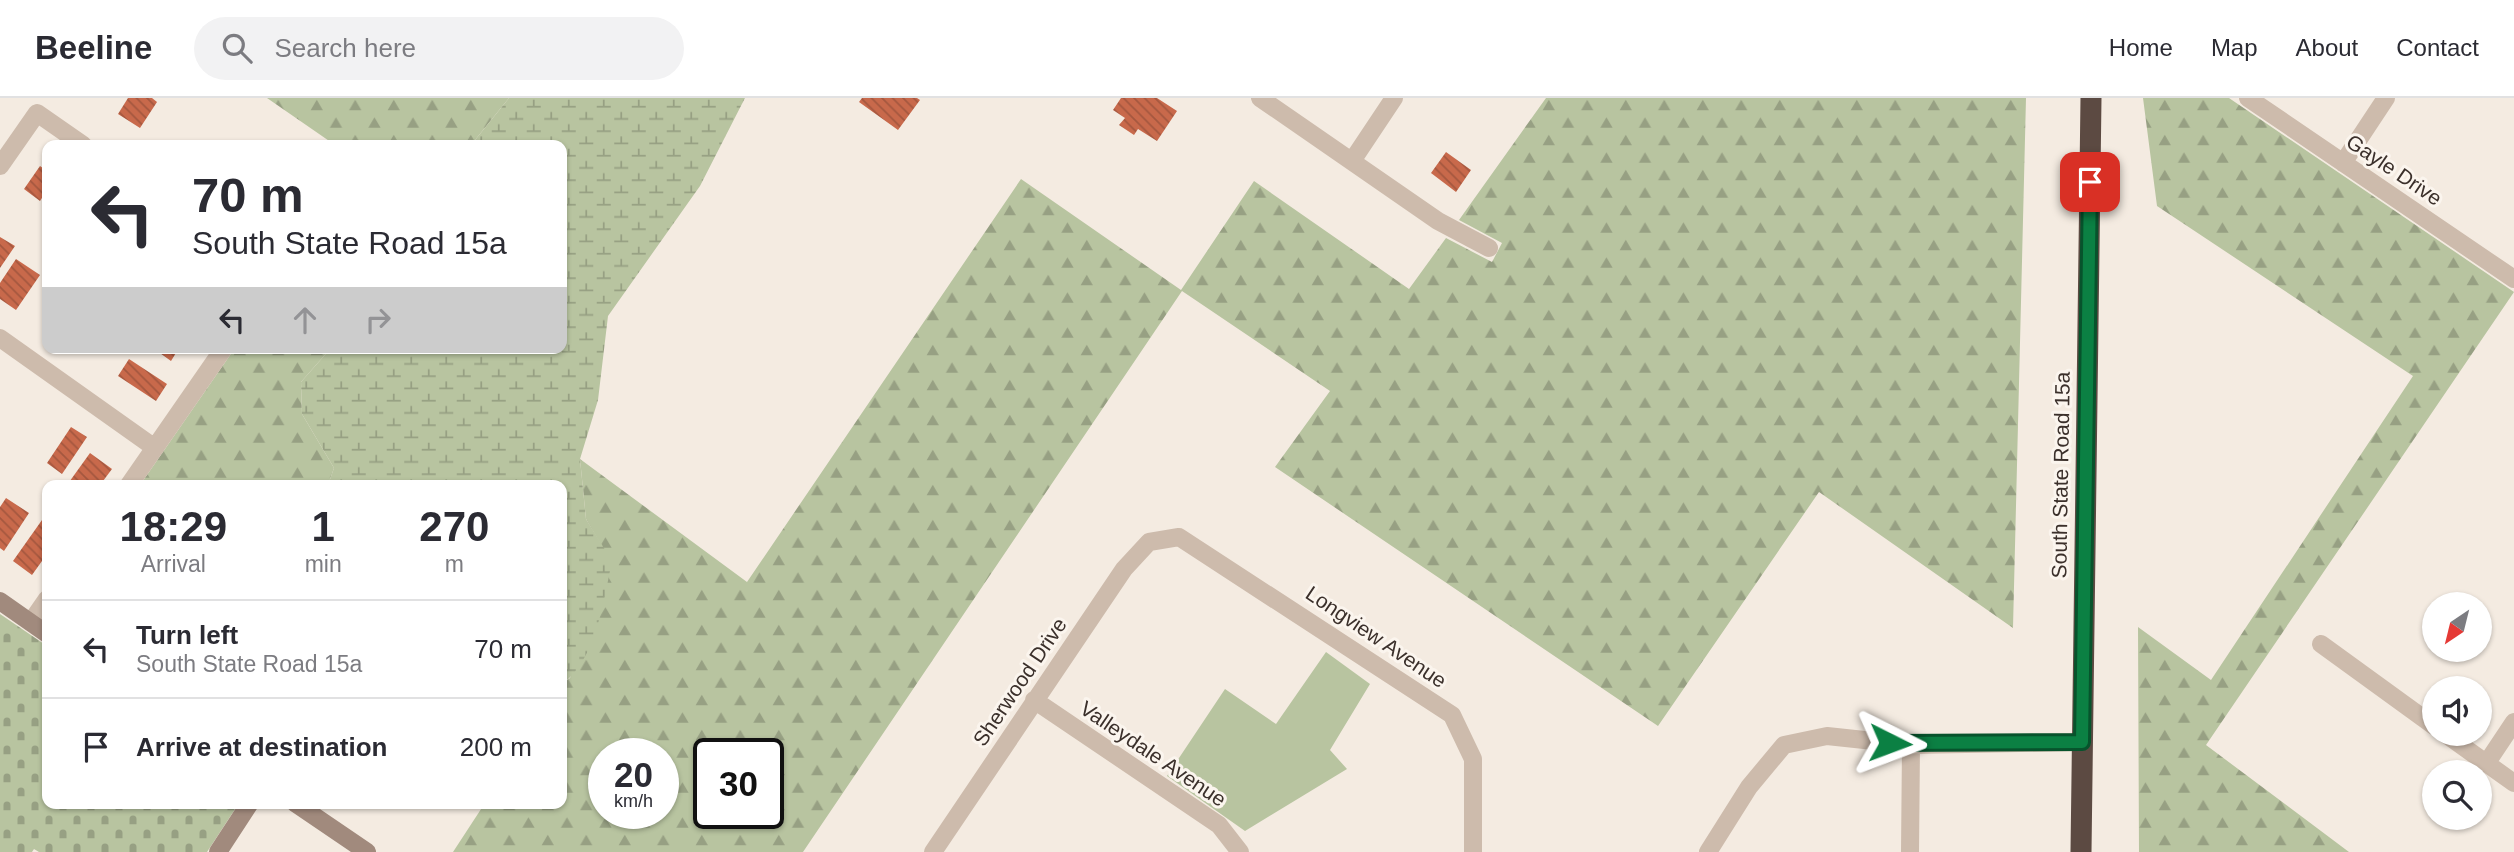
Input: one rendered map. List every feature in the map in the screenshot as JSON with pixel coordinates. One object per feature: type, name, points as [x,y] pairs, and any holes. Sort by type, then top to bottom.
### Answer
[{"type":"highway","name":"South State Road 15a","points":[[2081,852],[2091,98]]},
{"type":"street","points":[[1259,98],[1438,220],[1489,248]]},
{"type":"street","points":[[1352,161],[1394,98]]},
{"type":"street","name":"Gayle Drive","points":[[2248,98],[2514,279]]},
{"type":"street","points":[[2343,163],[2386,98]]},
{"type":"street","points":[[0,166],[37,113],[76,140]]},
{"type":"street","points":[[0,338],[155,449]]},
{"type":"street","points":[[133,480],[219,354]]},
{"type":"street","name":"Longview Avenue","points":[[1149,542],[1179,537],[1452,715],[1473,759],[1473,852]]},
{"type":"street","name":"Sherwood Drive","points":[[933,852],[1124,569],[1149,542]]},
{"type":"street","points":[[0,601],[42,630]]},
{"type":"street","points":[[31,622],[42,606]]},
{"type":"street","points":[[2321,644],[2422,717]]},
{"type":"street","name":"Valleydale Avenue","points":[[1034,700],[1219,825],[1240,852]]},
{"type":"street","points":[[2489,760],[2514,722]]},
{"type":"street","points":[[1707,852],[1749,787],[1784,745],[1827,736],[1911,745],[2082,742]]},
{"type":"street","points":[[1910,852],[1911,745]]},
{"type":"street","points":[[2462,746],[2481,760]]},
{"type":"street","points":[[2492,768],[2514,783]]},
{"type":"street","points":[[218,852],[246,809]]},
{"type":"street","points":[[304,809],[367,852]]},
{"type":"green space","points":[[267,98],[509,98],[475,140],[328,140]]},
{"type":"green space","points":[[509,98],[745,98],[700,186],[608,316],[598,400],[580,459],[586,519],[612,561],[602,610],[591,645],[574,674],[567,680],[567,480],[330,480],[334,468],[302,414],[301,382],[326,354],[567,354],[567,140],[475,140]]},
{"type":"green space","points":[[1546,98],[2026,98],[2013,628],[1819,492],[1658,726],[1275,467],[1330,391],[1182,291],[803,852],[453,852],[481,809],[567,809],[567,680],[610,560],[586,519],[580,459],[747,582],[1021,179],[1181,290],[1254,181],[1409,289],[1446,238],[1492,262],[1502,243],[1459,220]]},
{"type":"green space","points":[[2143,98],[2229,98],[2514,292],[2206,745],[2349,852],[2139,852],[2138,627],[2211,680],[2413,376],[2157,206]]},
{"type":"green space","points":[[231,354],[326,354],[301,382],[302,414],[334,468],[330,480],[143,480]]},
{"type":"green space","points":[[0,614],[42,643],[42,809],[235,809],[207,852],[39,852],[34,849],[32,852],[0,852]]},
{"type":"green space","points":[[1326,652],[1370,684],[1330,750],[1347,769],[1245,831],[1167,776],[1225,689],[1276,724]]},
{"type":"building","points":[[128,98],[152,98],[157,102],[140,128],[118,114]]},
{"type":"building","points":[[862,98],[920,100],[898,130],[859,102]]},
{"type":"building","points":[[1121,98],[1157,98],[1177,111],[1157,141],[1138,129],[1134,135],[1119,125],[1125,118],[1113,110]]},
{"type":"building","points":[[1446,152],[1471,170],[1456,192],[1431,173]]},
{"type":"building","points":[[40,166],[42,167],[40,201],[24,189]]},
{"type":"building","points":[[0,237],[15,246],[0,268]]},
{"type":"building","points":[[16,259],[40,275],[16,310],[0,299],[0,283]]},
{"type":"building","points":[[161,354],[175,354],[171,361]]},
{"type":"building","points":[[129,359],[167,384],[156,401],[118,376]]},
{"type":"building","points":[[71,427],[87,437],[62,474],[47,463]]},
{"type":"building","points":[[90,453],[112,469],[104,480],[71,480]]},
{"type":"building","points":[[6,498],[29,513],[4,551],[0,548],[0,507]]},
{"type":"building","points":[[42,520],[42,561],[32,575],[13,561]]},
{"type":"route","points":[[1890,743],[1911,745],[2082,742],[2090,182]]}]
